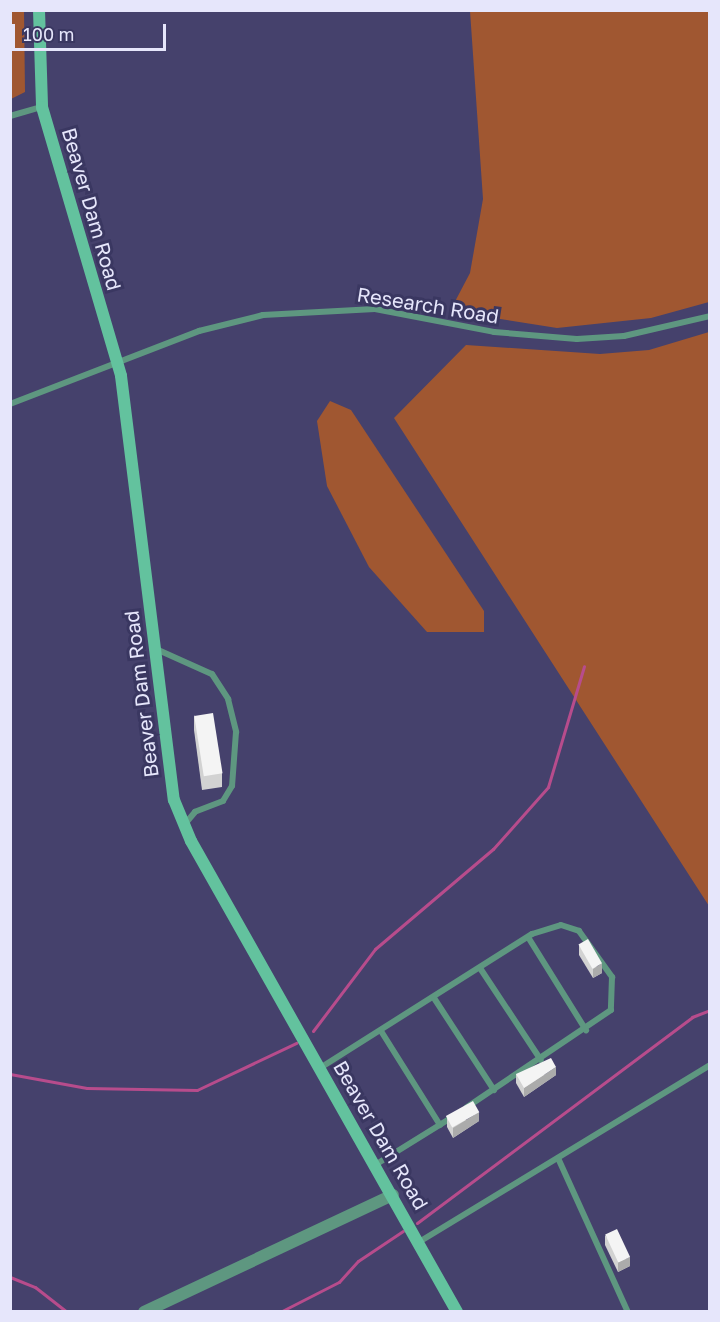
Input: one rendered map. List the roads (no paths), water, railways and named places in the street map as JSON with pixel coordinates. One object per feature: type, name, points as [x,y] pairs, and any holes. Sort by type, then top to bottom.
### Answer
[{"type":"street","name":"Beaver Dam Road","points":[[39,10],[42,107],[117,361],[170,775],[184,826],[457,1311]]},
{"type":"street","points":[[144,1311],[393,1195]]},
{"type":"lane","points":[[10,116],[42,107]]},
{"type":"lane","name":"Research Road","points":[[10,404],[117,361],[231,321],[334,309],[394,312],[566,339],[624,336],[710,316]]},
{"type":"lane","points":[[155,649],[212,674],[228,699],[236,732],[232,786],[223,801],[195,812],[184,826]]},
{"type":"lane","points":[[320,1068],[528,937],[570,926],[588,938],[603,959],[612,977],[613,1004],[586,1030],[375,1165]]},
{"type":"lane","points":[[528,937],[586,1030]]},
{"type":"lane","points":[[480,968],[541,1060]]},
{"type":"lane","points":[[434,998],[494,1090]]},
{"type":"lane","points":[[381,1031],[440,1125]]},
{"type":"lane","points":[[419,1242],[710,1065]]},
{"type":"lane","points":[[558,1158],[628,1311]]},
{"type":"waterway","points":[[313,1031],[375,949],[493,849],[548,787],[584,666]]},
{"type":"waterway","points":[[417,1223],[692,1017],[710,1010]]},
{"type":"waterway","points":[[10,1074],[87,1088],[197,1090],[296,1043]]},
{"type":"waterway","points":[[280,1312],[339,1282],[358,1261],[403,1231]]},
{"type":"waterway","points":[[10,1277],[35,1287],[67,1312]]}]
